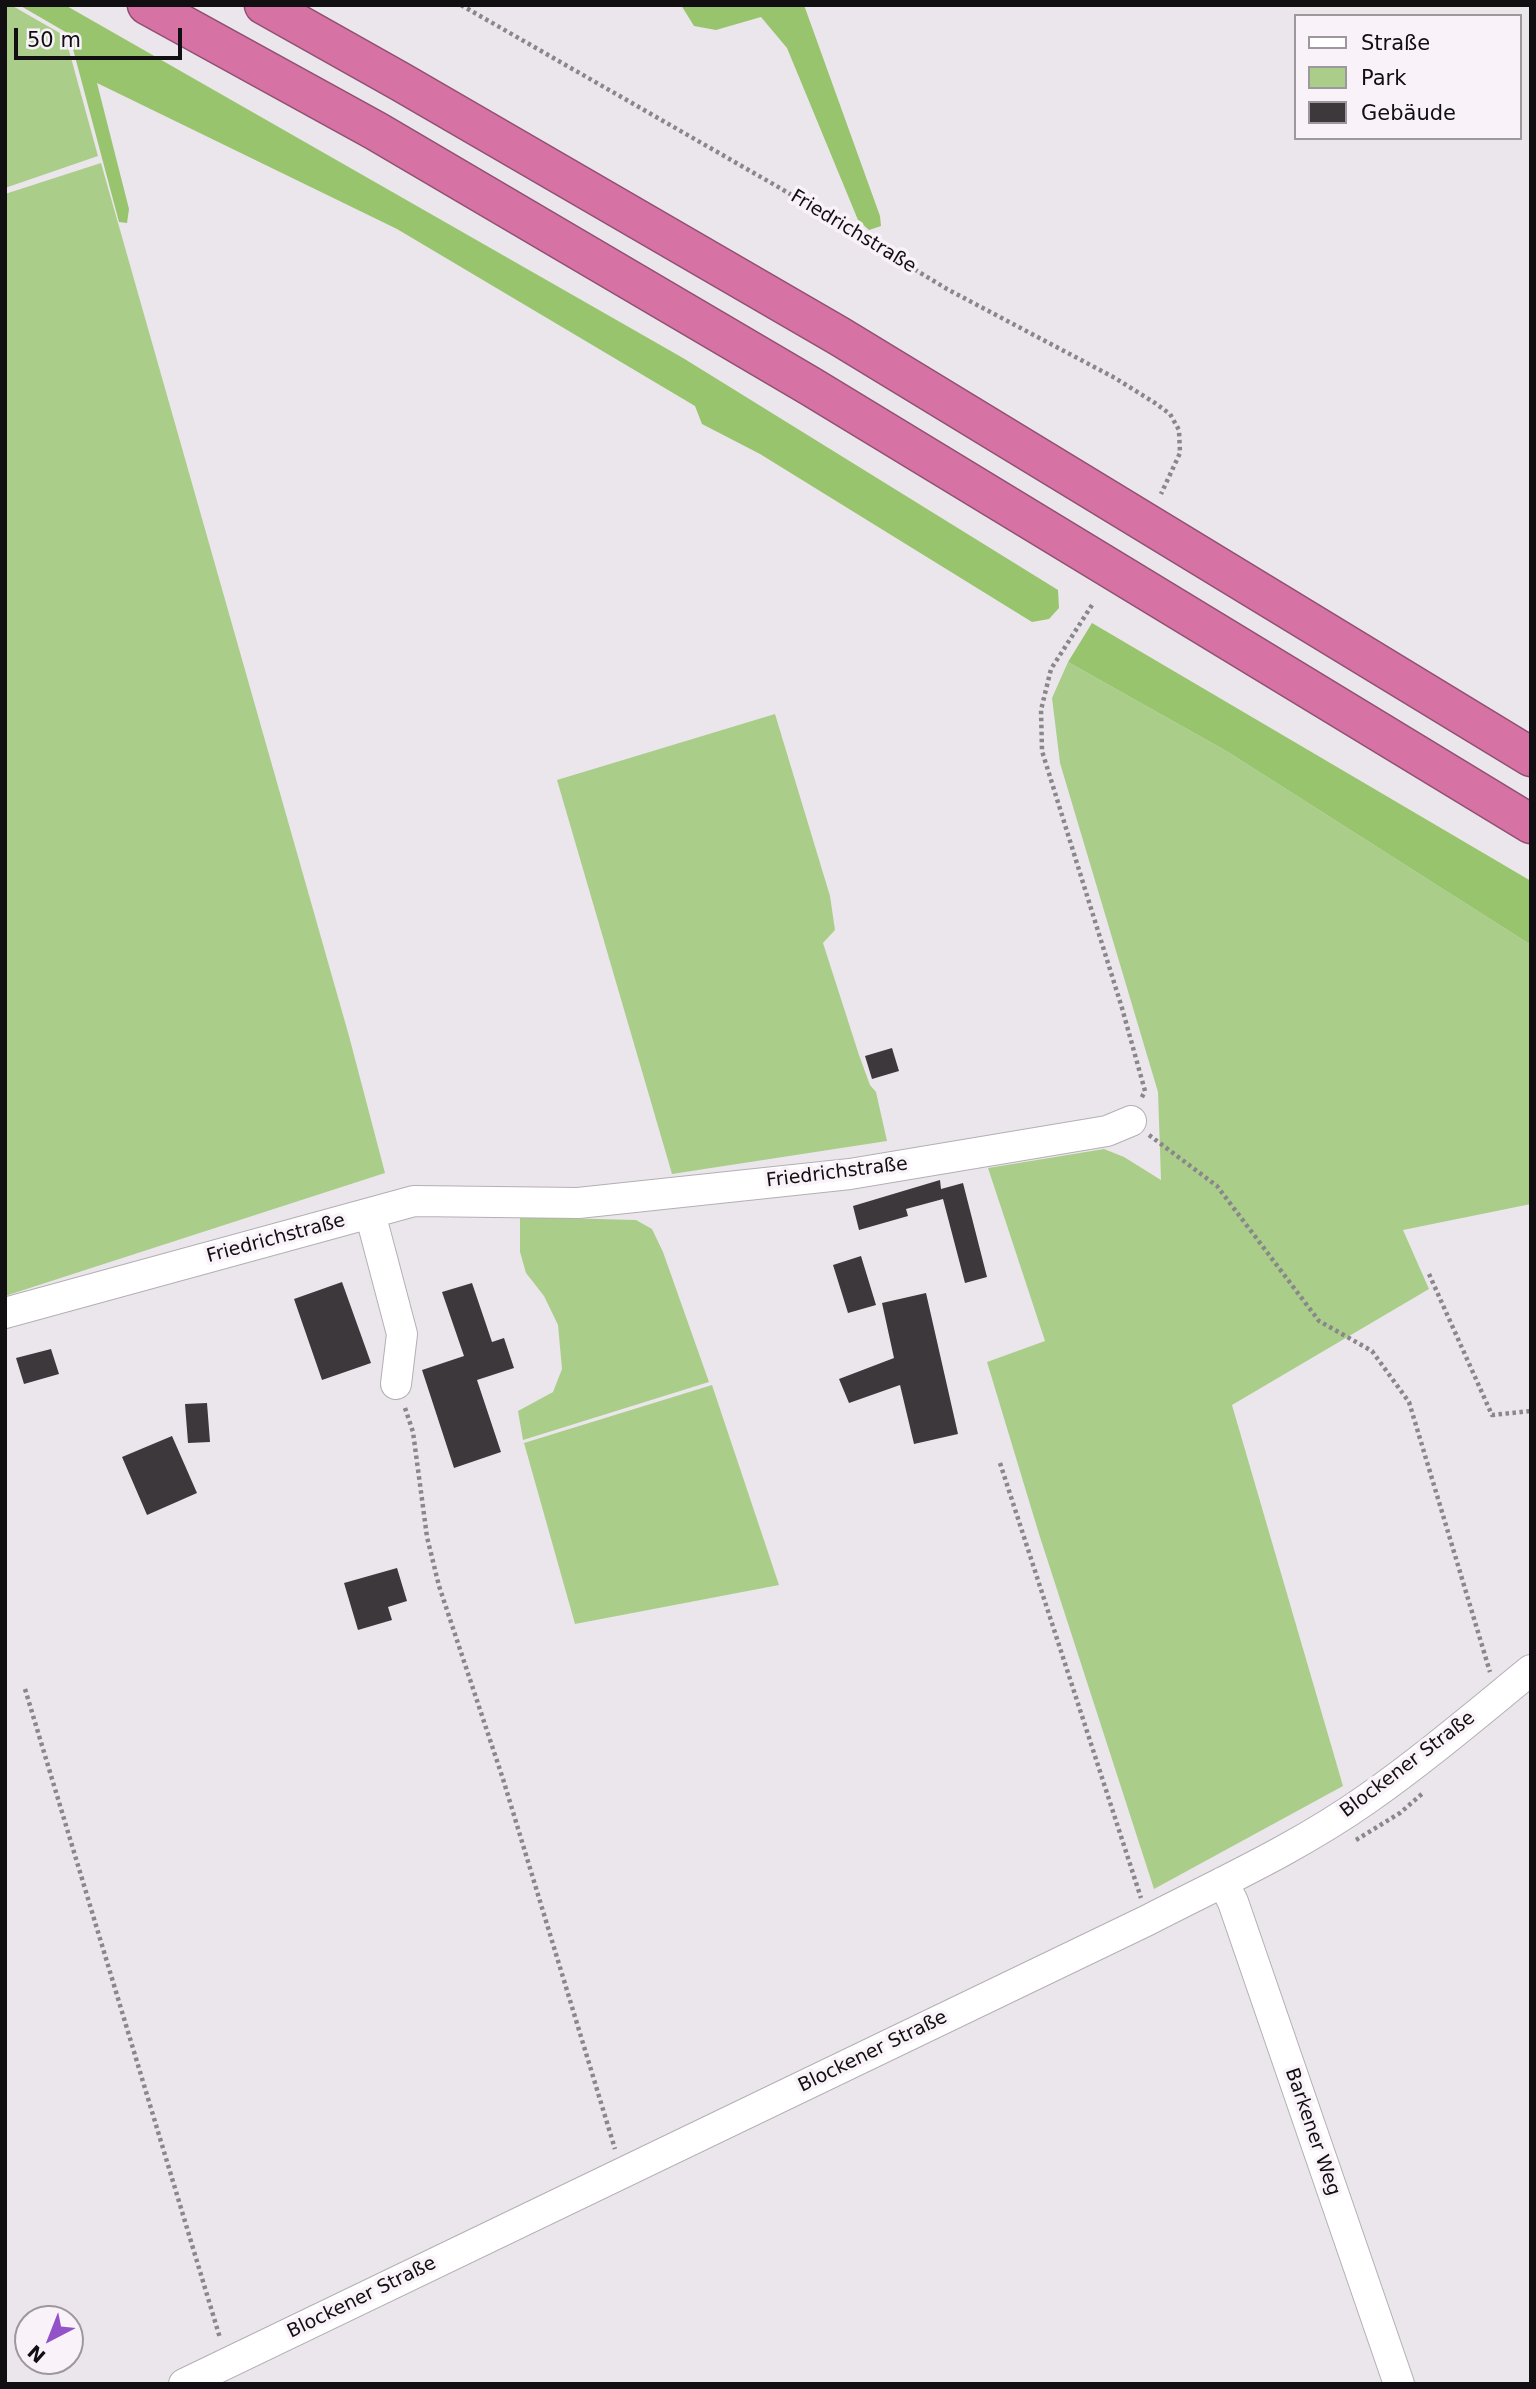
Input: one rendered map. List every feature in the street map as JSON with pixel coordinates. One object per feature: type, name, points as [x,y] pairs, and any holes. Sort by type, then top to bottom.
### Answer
[{"type":"highway","points":[[147,5],[376,131],[810,386],[1531,824]]},
{"type":"highway","points":[[264,5],[839,336],[1531,757]]},
{"type":"street","name":"Friedrichstraße","points":[[5,1313],[414,1201],[578,1203],[850,1174],[1107,1131],[1131,1121]]},
{"type":"street","points":[[370,1213],[402,1334],[396,1384]]},
{"type":"street","name":"Blockener Straße","points":[[184,2384],[1223,1882],[1289,1847],[1366,1800],[1531,1670]]},
{"type":"street","name":"Barkener Weg","points":[[1223,1882],[1237,1914],[1399,2384]]},
{"type":"path","name":"Friedrichstraße","points":[[461,5],[780,188],[947,289],[1155,402],[1170,414],[1179,430],[1180,453],[1161,494]]},
{"type":"path","points":[[1092,605],[1051,669],[1041,710],[1042,751],[1145,1091],[1131,1121],[1217,1186],[1320,1321],[1373,1351],[1409,1402],[1493,1680],[1502,1693]]},
{"type":"path","points":[[1429,1274],[1492,1415],[1531,1411]]},
{"type":"path","points":[[396,1384],[413,1432],[427,1537],[439,1586],[503,1779],[622,2173]]},
{"type":"path","points":[[1000,1463],[1148,1920]]},
{"type":"path","points":[[25,1689],[227,2363]]},
{"type":"green space","points":[[5,5],[11,5],[65,36],[98,156],[5,188]]},
{"type":"green space","points":[[19,5],[65,5],[683,358],[1058,590],[1059,608],[1049,619],[1032,622],[760,454],[702,424],[695,406],[397,229],[97,83],[129,209],[127,223],[119,222],[69,34]]},
{"type":"green space","points":[[681,5],[804,5],[880,216],[881,226],[869,230],[858,220],[787,48],[761,17],[716,30],[694,26]]},
{"type":"green space","points":[[101,163],[349,1036],[385,1173],[5,1296],[5,194]]},
{"type":"green space","points":[[1092,623],[1531,881],[1531,945],[1228,752],[1068,662]]},
{"type":"green space","points":[[1068,662],[1228,752],[1531,945],[1531,1204],[1403,1230],[1429,1289],[1232,1405],[1343,1786],[1154,1889],[1039,1534],[987,1362],[1045,1341],[988,1168],[1104,1149],[1124,1157],[1161,1180],[1158,1092],[1060,763],[1052,698]]},
{"type":"green space","points":[[775,714],[830,896],[835,930],[823,943],[859,1055],[870,1085],[876,1092],[887,1141],[672,1174],[557,780]]},
{"type":"green space","points":[[520,1217],[636,1220],[652,1229],[663,1252],[709,1382],[523,1440],[518,1411],[553,1392],[562,1369],[558,1325],[544,1296],[526,1273],[520,1252]]},
{"type":"green space","points":[[712,1385],[779,1585],[575,1624],[524,1443]]},
{"type":"building","points":[[892,1048],[899,1071],[872,1079],[865,1056]]},
{"type":"building","points":[[940,1180],[941,1189],[963,1183],[987,1277],[965,1283],[943,1199],[906,1209],[908,1216],[859,1230],[853,1206]]},
{"type":"building","points":[[861,1256],[876,1305],[848,1313],[833,1265]]},
{"type":"building","points":[[342,1282],[371,1363],[322,1380],[294,1299]]},
{"type":"building","points":[[472,1283],[492,1342],[504,1338],[514,1368],[477,1380],[501,1452],[454,1468],[422,1370],[464,1356],[442,1292]]},
{"type":"building","points":[[926,1293],[958,1434],[914,1444],[900,1385],[849,1403],[839,1379],[894,1358],[882,1303]]},
{"type":"building","points":[[51,1349],[59,1374],[24,1384],[16,1358]]},
{"type":"building","points":[[207,1403],[210,1442],[188,1443],[185,1404]]},
{"type":"building","points":[[172,1436],[197,1493],[147,1515],[122,1457]]},
{"type":"building","points":[[397,1568],[407,1601],[388,1607],[392,1620],[358,1630],[344,1583]]}]
